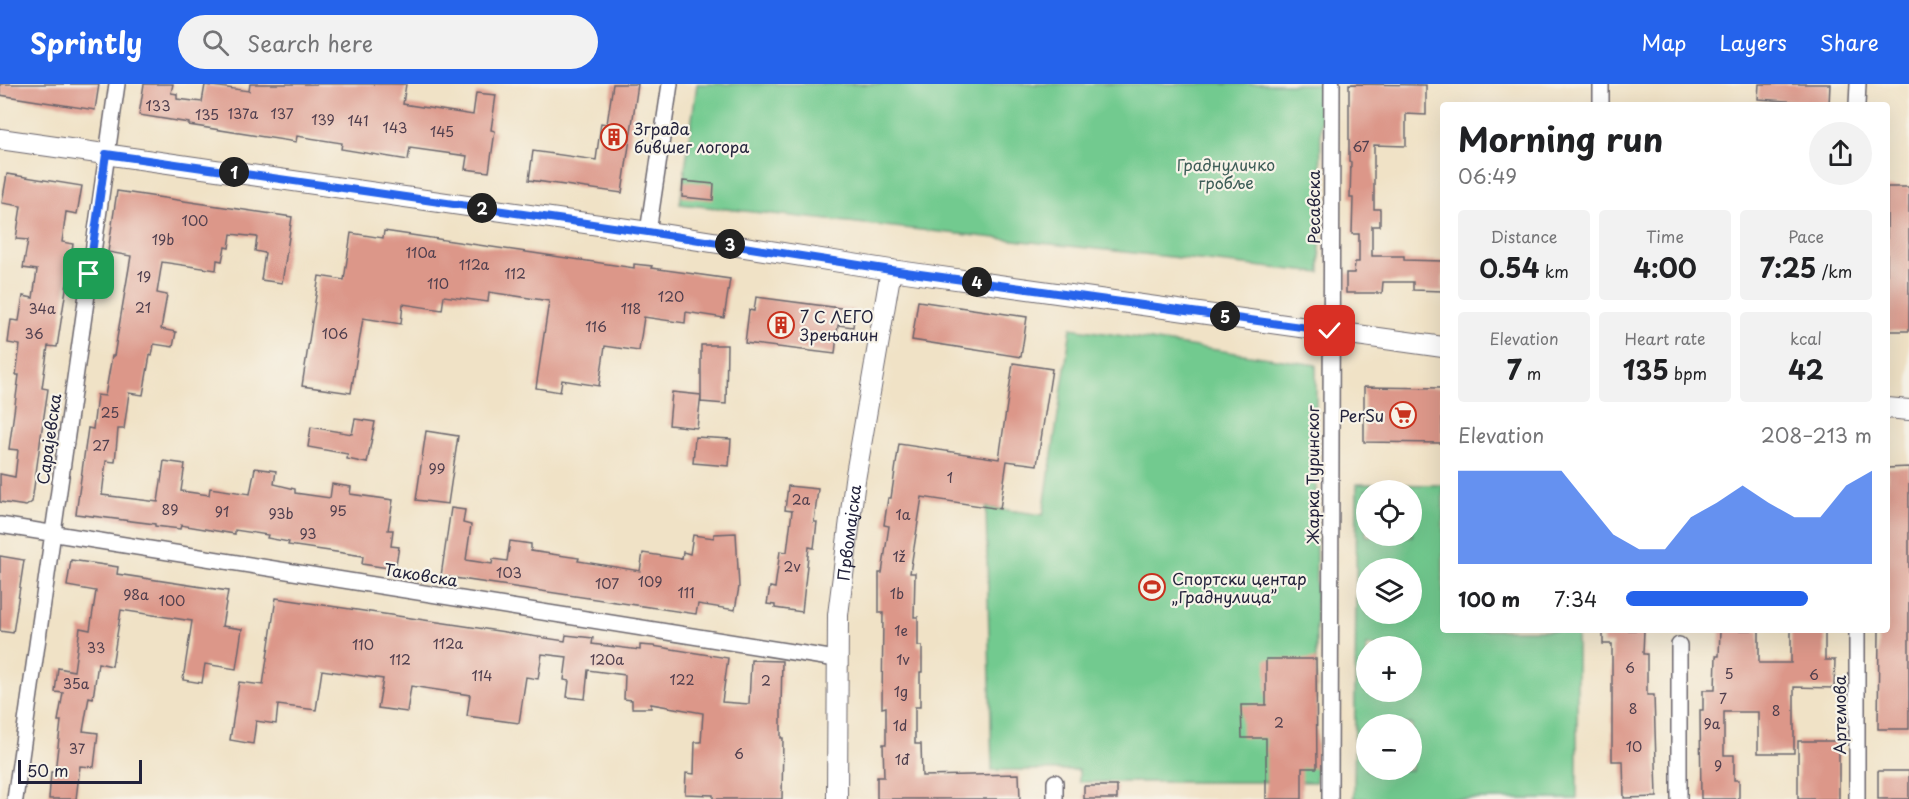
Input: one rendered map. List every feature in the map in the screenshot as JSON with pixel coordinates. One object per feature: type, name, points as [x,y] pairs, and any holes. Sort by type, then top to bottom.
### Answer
[{"type":"street","name":"Сарајевска","points":[[15,799],[117,84]]},
{"type":"street","points":[[648,232],[670,84]]},
{"type":"street","name":"Ресавска","points":[[1330,331],[1332,84]]},
{"type":"street","points":[[1601,84],[1601,102]]},
{"type":"street","points":[[1857,102],[1858,84]]},
{"type":"street","points":[[0,139],[648,232],[891,270],[1440,347]]},
{"type":"street","name":"Првомајска","points":[[837,799],[838,615],[855,480],[891,270]]},
{"type":"street","name":"Жарка Туринског","points":[[1330,331],[1330,799]]},
{"type":"street","points":[[1890,408],[1909,410]]},
{"type":"street","name":"Таковска","points":[[0,525],[836,659]]},
{"type":"street","name":"Артемова","points":[[1857,633],[1857,799]]},
{"type":"street","points":[[1679,645],[1679,799]]},
{"type":"street","points":[[1055,782],[1055,799]]},
{"type":"green space","name":"Граднуличко гробље","points":[[697,84],[1321,84],[1320,273],[680,204]]},
{"type":"green space","name":"Спортски центар „Граднулица”","points":[[1071,328],[1316,365],[1316,782],[1079,782],[1079,770],[992,770],[986,507],[1043,515]]},
{"type":"green space","points":[[1422,485],[1440,485],[1440,633],[1577,633],[1577,799],[1354,799],[1356,589],[1356,624],[1422,624],[1422,558],[1356,558],[1356,546],[1422,546]]},
{"type":"building","points":[[0,84],[99,84],[95,110],[0,95]]},
{"type":"building","points":[[144,84],[173,84],[171,93],[177,94],[177,99],[202,102],[205,85],[249,91],[250,84],[406,84],[403,104],[473,115],[476,93],[496,95],[491,130],[495,131],[489,172],[465,169],[467,156],[410,148],[408,160],[341,149],[342,143],[297,136],[296,142],[139,115]]},
{"type":"building","name":"Зграда бившег логора","points":[[613,84],[638,84],[622,193],[529,180],[533,151],[596,160],[601,123],[607,124]]},
{"type":"building","points":[[1349,84],[1426,85],[1426,115],[1406,114],[1406,146],[1374,145],[1374,209],[1380,209],[1380,226],[1372,226],[1372,256],[1404,256],[1404,260],[1440,261],[1440,291],[1413,290],[1413,282],[1383,282],[1382,293],[1346,293],[1346,273],[1354,273],[1355,262],[1359,262],[1359,234],[1352,234],[1353,198],[1350,198],[1351,162],[1349,161]]},
{"type":"building","points":[[1759,84],[1830,84],[1829,102],[1758,99]]},
{"type":"building","points":[[7,174],[82,186],[77,214],[66,212],[62,242],[73,244],[57,347],[48,346],[42,388],[48,389],[32,502],[26,506],[0,502],[0,474],[15,477],[18,450],[9,449],[19,375],[16,375],[20,345],[8,343],[11,320],[19,321],[23,296],[33,298],[37,270],[23,268],[28,240],[16,239],[21,206],[2,203]]},
{"type":"building","points":[[683,181],[714,184],[713,200],[682,197]]},
{"type":"building","points":[[1890,187],[1909,187],[1909,331],[1890,331]]},
{"type":"building","points":[[117,191],[292,217],[282,283],[261,280],[265,253],[255,251],[257,237],[231,234],[229,248],[225,247],[222,261],[217,260],[216,270],[162,262],[157,293],[167,295],[161,329],[176,332],[173,347],[154,344],[143,395],[129,393],[124,429],[118,429],[115,462],[106,461],[102,495],[158,502],[164,461],[185,464],[181,491],[209,495],[210,488],[250,494],[255,468],[276,471],[274,484],[295,489],[295,493],[330,498],[332,484],[351,487],[350,494],[393,500],[388,530],[393,530],[391,546],[399,547],[395,569],[362,564],[363,556],[288,545],[289,542],[267,538],[268,535],[235,530],[235,534],[181,525],[180,529],[76,514],[88,428],[93,429],[97,395],[105,396],[131,256],[108,252]]},
{"type":"building","points":[[384,231],[634,268],[634,264],[652,266],[651,268],[730,279],[724,318],[686,312],[685,323],[644,317],[639,351],[605,346],[599,386],[562,380],[560,392],[536,388],[549,301],[489,292],[488,302],[444,296],[442,310],[403,304],[401,324],[363,318],[351,393],[302,386],[319,276],[344,280],[351,233],[383,238]]},
{"type":"building","name":"7 С ЛЕГО Зрењанин","points":[[756,297],[855,310],[853,327],[838,325],[835,354],[745,343],[749,310],[754,311]]},
{"type":"building","points":[[918,301],[1027,317],[1021,357],[912,340]]},
{"type":"building","points":[[701,345],[727,345],[726,404],[701,402]]},
{"type":"building","points":[[1013,363],[1052,369],[1037,465],[1007,461],[1000,509],[922,497],[910,573],[915,573],[914,617],[918,617],[918,646],[922,646],[920,707],[915,707],[915,744],[921,744],[922,776],[1019,774],[1020,799],[877,799],[877,777],[884,777],[883,744],[886,744],[886,707],[882,708],[883,613],[879,613],[879,573],[882,573],[889,526],[884,525],[888,498],[891,498],[899,444],[999,459]]},
{"type":"building","name":"PerSu","points":[[1364,387],[1440,388],[1440,443],[1364,442]]},
{"type":"building","points":[[672,392],[701,395],[697,428],[669,425]]},
{"type":"building","points":[[355,419],[375,422],[367,463],[347,459],[348,454],[308,447],[311,427],[352,434]]},
{"type":"building","points":[[426,431],[458,436],[448,504],[416,500]]},
{"type":"building","points":[[695,437],[731,439],[729,466],[693,463]]},
{"type":"building","points":[[1909,467],[1909,729],[1878,729],[1879,633],[1890,633],[1890,468]]},
{"type":"building","points":[[788,486],[818,489],[814,548],[809,547],[802,612],[775,608],[775,605],[767,604],[770,587],[775,588],[780,551],[787,552],[792,511],[785,510]]},
{"type":"building","points":[[451,508],[465,510],[463,523],[471,525],[466,560],[492,564],[493,559],[507,561],[510,541],[531,544],[531,551],[640,571],[643,553],[682,559],[683,552],[690,554],[693,535],[714,538],[714,534],[736,533],[739,587],[735,610],[698,604],[696,614],[441,576]]},
{"type":"building","points":[[0,556],[24,560],[13,633],[0,631]]},
{"type":"building","points":[[71,560],[118,567],[117,574],[228,591],[222,626],[242,629],[236,669],[205,664],[202,683],[183,680],[192,621],[121,610],[112,666],[98,663],[93,698],[89,697],[83,731],[98,733],[94,767],[80,766],[76,799],[49,799],[51,772],[55,772],[61,721],[58,721],[63,693],[55,692],[58,668],[74,671],[80,628],[90,630],[96,591],[67,586]]},
{"type":"building","points":[[276,598],[565,641],[566,635],[593,638],[592,644],[640,650],[640,645],[653,646],[728,658],[722,702],[749,704],[751,660],[782,661],[782,799],[713,799],[713,795],[685,794],[686,773],[694,774],[695,742],[701,742],[703,713],[651,704],[651,708],[632,708],[632,700],[624,699],[625,675],[588,670],[585,699],[567,697],[569,681],[564,680],[567,657],[542,654],[538,679],[526,677],[519,723],[467,716],[470,695],[411,686],[407,712],[378,708],[383,679],[322,670],[316,710],[278,705],[276,724],[256,721],[253,744],[230,740],[239,682],[263,685]]},
{"type":"building","points":[[1603,633],[1644,633],[1643,654],[1647,654],[1647,695],[1654,695],[1657,797],[1624,798],[1623,761],[1612,761],[1612,644],[1603,644]]},
{"type":"building","points":[[1720,633],[1759,633],[1759,663],[1791,663],[1791,633],[1825,633],[1825,660],[1835,660],[1834,688],[1794,687],[1794,753],[1758,753],[1758,712],[1724,712],[1724,755],[1734,755],[1734,780],[1739,780],[1739,799],[1701,799],[1700,710],[1703,710],[1703,690],[1715,690],[1716,656],[1719,656]]},
{"type":"building","points":[[1266,659],[1316,659],[1317,768],[1302,768],[1302,799],[1266,799],[1266,738],[1242,738],[1241,705],[1266,705]]},
{"type":"building","points":[[1798,741],[1839,741],[1839,799],[1798,799]]},
{"type":"building","points":[[1878,771],[1909,771],[1909,799],[1878,799]]},
{"type":"building","points":[[1084,786],[1117,786],[1117,799],[1084,799]]},
{"type":"place","name":"Зграда бившег логора","points":[[614,137]]},
{"type":"place","name":"7 С ЛЕГО Зрењанин","points":[[781,325]]},
{"type":"place","name":"PerSu","points":[[1403,415]]},
{"type":"place","name":"Спортски центар „Граднулица”","points":[[1152,587]]},
{"type":"route","points":[[89,274],[106,154],[648,232],[891,270],[1330,331]]}]
